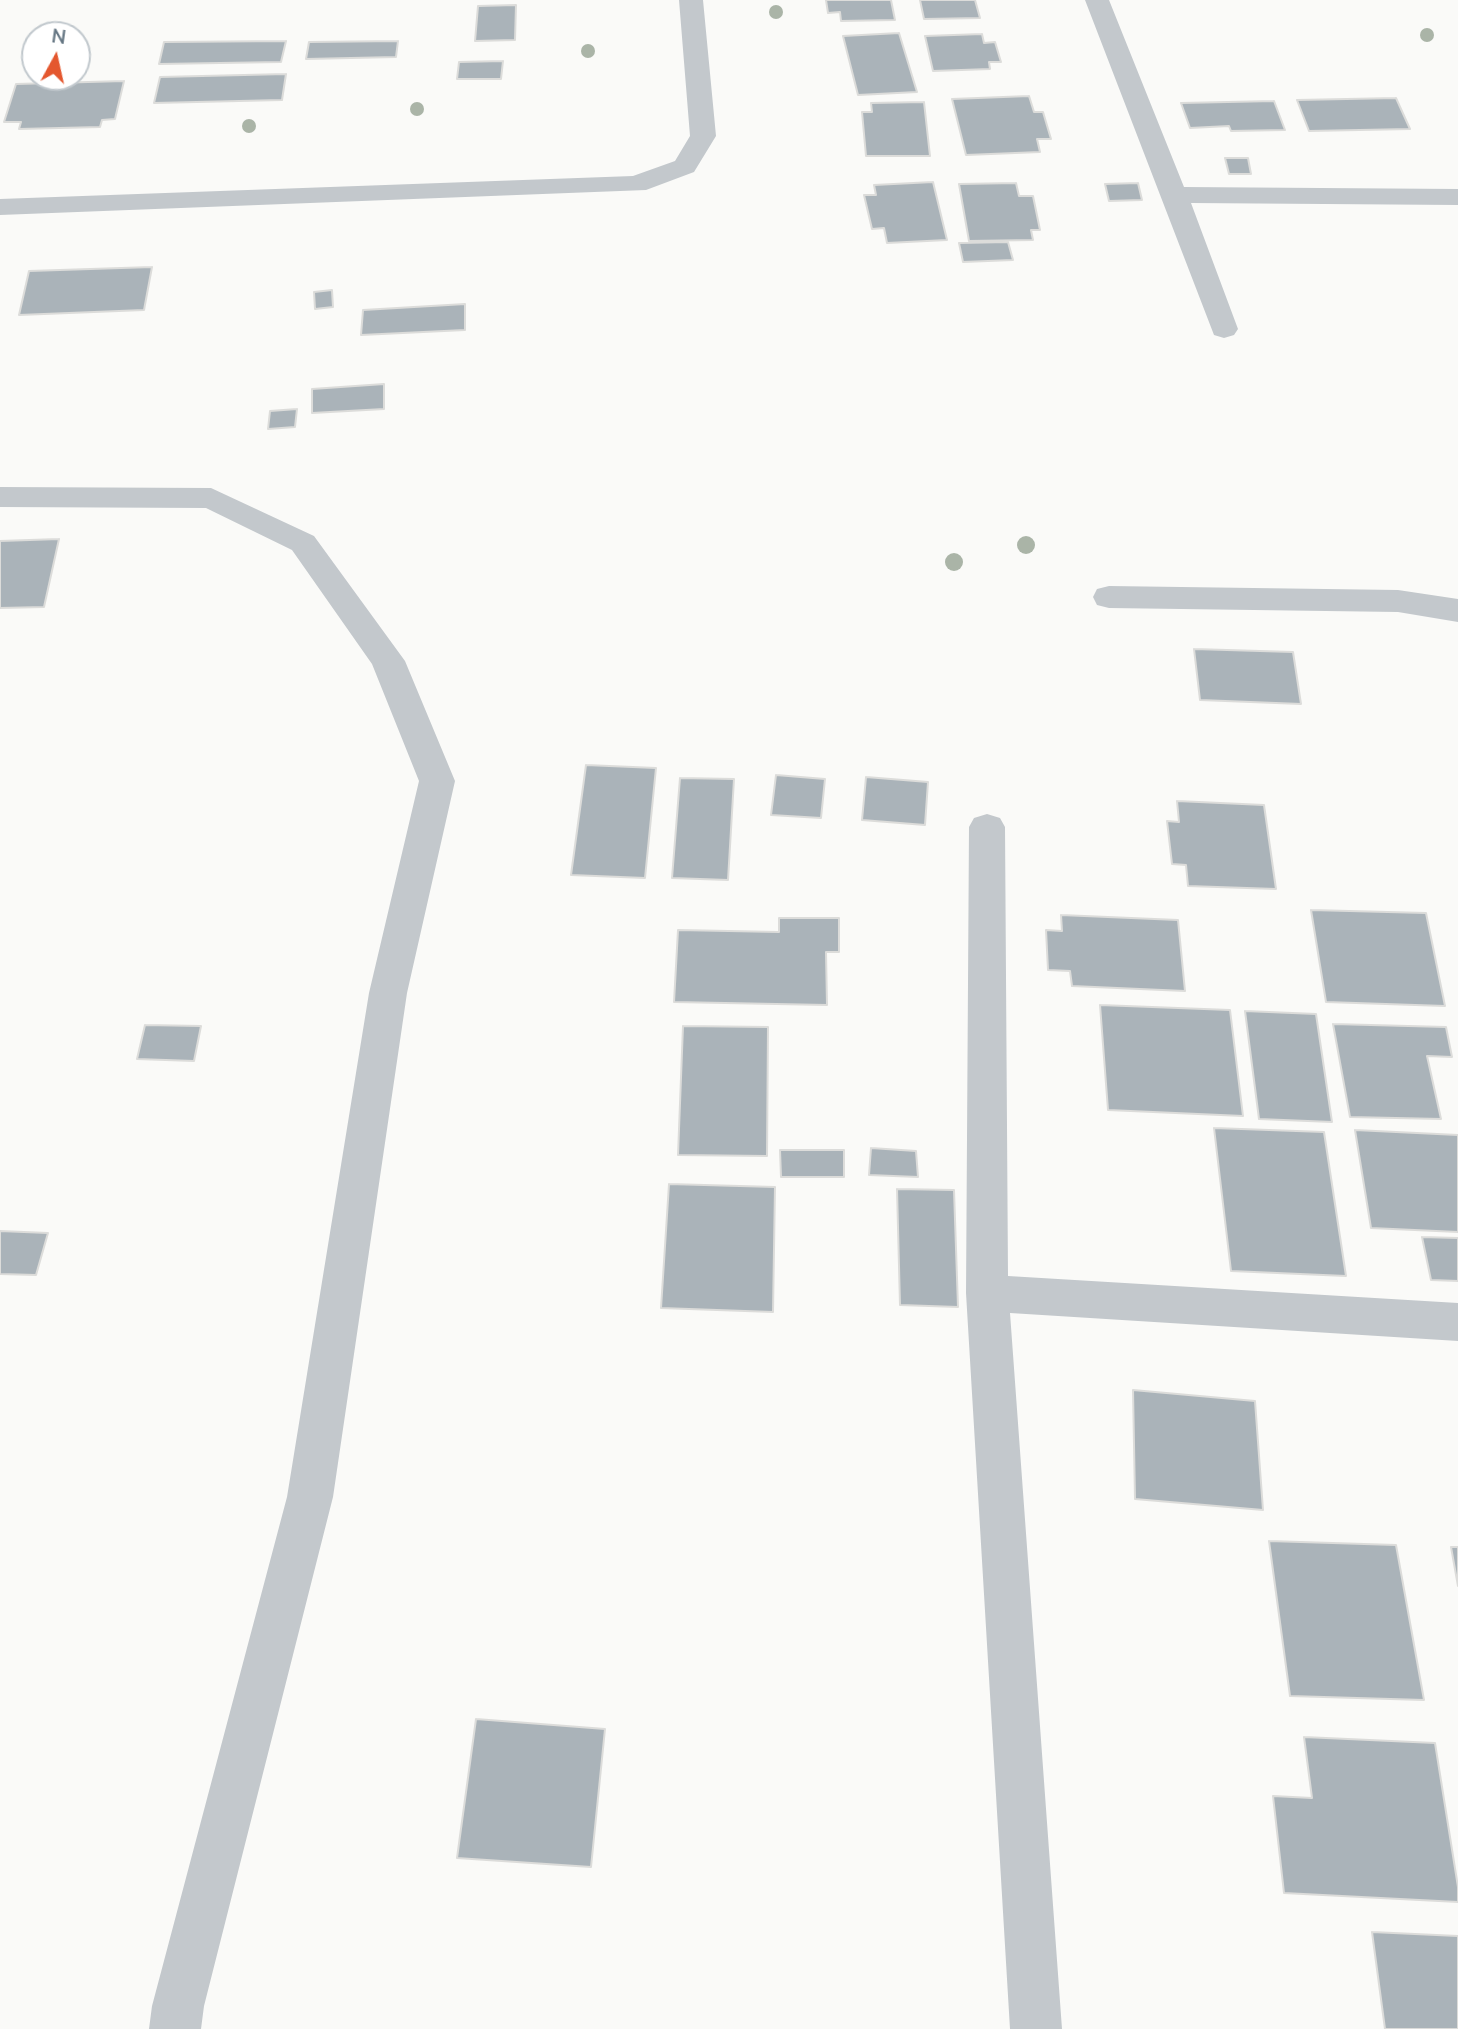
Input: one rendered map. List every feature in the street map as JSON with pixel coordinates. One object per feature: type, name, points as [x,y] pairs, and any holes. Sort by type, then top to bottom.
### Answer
[{"type":"street","points":[[0,207],[637,184],[685,166],[703,136],[691,0]]},
{"type":"street","points":[[1097,0],[1224,329]]},
{"type":"street","points":[[1174,195],[1458,197]]},
{"type":"street","points":[[0,497],[211,498],[303,543],[388,662],[436,781],[388,993],[310,1497],[178,2006],[175,2029]]},
{"type":"street","points":[[1109,597],[1398,601],[1458,611]]},
{"type":"street","points":[[987,827],[987,1293],[1036,2029]]},
{"type":"street","points":[[987,1293],[1458,1322]]},
{"type":"building","points":[[826,0],[891,0],[895,20],[841,21],[840,12],[828,13]]},
{"type":"building","points":[[920,0],[975,0],[980,18],[924,19]]},
{"type":"building","points":[[516,5],[515,40],[475,41],[478,6]]},
{"type":"building","points":[[899,33],[917,92],[858,95],[843,36]]},
{"type":"building","points":[[982,34],[984,43],[995,42],[1001,62],[989,62],[990,69],[933,71],[925,36]]},
{"type":"building","points":[[286,41],[281,62],[159,64],[164,42]]},
{"type":"building","points":[[398,41],[396,57],[306,59],[309,42]]},
{"type":"building","points":[[503,61],[501,79],[457,79],[459,62]]},
{"type":"building","points":[[286,74],[282,100],[154,103],[160,77]]},
{"type":"building","points":[[124,81],[115,119],[102,120],[100,127],[19,129],[21,122],[4,122],[16,84],[21,84],[21,91],[91,91],[91,82]]},
{"type":"building","points":[[1029,96],[1034,112],[1043,112],[1051,139],[1037,139],[1040,152],[966,155],[952,99]]},
{"type":"building","points":[[1396,98],[1410,129],[1309,131],[1297,100]]},
{"type":"building","points":[[1274,101],[1285,130],[1231,131],[1229,126],[1190,128],[1181,103]]},
{"type":"building","points":[[924,102],[930,156],[866,156],[862,112],[872,112],[871,103]]},
{"type":"building","points":[[1225,158],[1248,158],[1251,174],[1229,174]]},
{"type":"building","points":[[933,182],[947,240],[887,243],[884,228],[872,229],[864,195],[876,195],[874,185]]},
{"type":"building","points":[[1016,183],[1019,196],[1033,196],[1040,230],[1031,230],[1033,240],[969,241],[959,184]]},
{"type":"building","points":[[1138,183],[1142,200],[1109,201],[1105,184]]},
{"type":"building","points":[[1008,242],[1013,260],[963,262],[959,243]]},
{"type":"building","points":[[152,267],[144,310],[19,315],[29,271]]},
{"type":"building","points":[[332,290],[333,307],[315,309],[314,292]]},
{"type":"building","points":[[465,304],[465,330],[361,335],[363,310]]},
{"type":"building","points":[[384,384],[384,409],[312,413],[312,389]]},
{"type":"building","points":[[297,409],[295,427],[268,429],[270,411]]},
{"type":"building","points":[[59,539],[44,607],[0,608],[0,541]]},
{"type":"building","points":[[1194,649],[1293,652],[1301,704],[1200,700]]},
{"type":"building","points":[[586,765],[656,768],[645,878],[571,875]]},
{"type":"building","points":[[776,775],[825,779],[821,818],[771,815]]},
{"type":"building","points":[[866,777],[928,782],[925,825],[862,820]]},
{"type":"building","points":[[680,778],[734,779],[728,880],[672,878]]},
{"type":"building","points":[[1177,801],[1264,805],[1276,889],[1188,886],[1186,865],[1172,864],[1167,821],[1179,822]]},
{"type":"building","points":[[1311,910],[1426,913],[1445,1006],[1326,1002]]},
{"type":"building","points":[[1061,915],[1178,920],[1185,991],[1072,986],[1070,971],[1048,970],[1046,930],[1062,931]]},
{"type":"building","points":[[779,918],[839,918],[839,952],[826,952],[827,1005],[674,1002],[678,930],[779,932]]},
{"type":"building","points":[[1100,1005],[1230,1010],[1243,1116],[1108,1110]]},
{"type":"building","points":[[1245,1011],[1316,1014],[1332,1122],[1259,1119]]},
{"type":"building","points":[[1333,1024],[1446,1027],[1452,1057],[1427,1056],[1441,1119],[1350,1117]]},
{"type":"building","points":[[145,1025],[201,1026],[194,1061],[137,1059]]},
{"type":"building","points":[[683,1026],[768,1027],[767,1156],[678,1155]]},
{"type":"building","points":[[1214,1128],[1324,1132],[1346,1276],[1231,1271]]},
{"type":"building","points":[[1355,1130],[1458,1135],[1458,1232],[1371,1228]]},
{"type":"building","points":[[871,1148],[916,1151],[918,1177],[869,1175]]},
{"type":"building","points":[[780,1150],[844,1150],[844,1177],[781,1177]]},
{"type":"building","points":[[669,1184],[775,1187],[773,1312],[661,1308]]},
{"type":"building","points":[[897,1189],[954,1190],[958,1307],[900,1305]]},
{"type":"building","points":[[0,1231],[48,1233],[36,1275],[0,1274]]},
{"type":"building","points":[[1422,1237],[1458,1238],[1458,1281],[1431,1280]]},
{"type":"building","points":[[1133,1390],[1255,1401],[1263,1510],[1135,1499]]},
{"type":"building","points":[[1269,1541],[1396,1545],[1424,1700],[1290,1696]]},
{"type":"building","points":[[1451,1547],[1458,1547],[1458,1586]]},
{"type":"building","points":[[476,1719],[605,1729],[591,1867],[457,1858]]},
{"type":"building","points":[[1304,1737],[1435,1743],[1458,1887],[1458,1902],[1284,1893],[1273,1796],[1312,1798]]},
{"type":"building","points":[[1372,1932],[1458,1936],[1458,2029],[1385,2029]]}]
